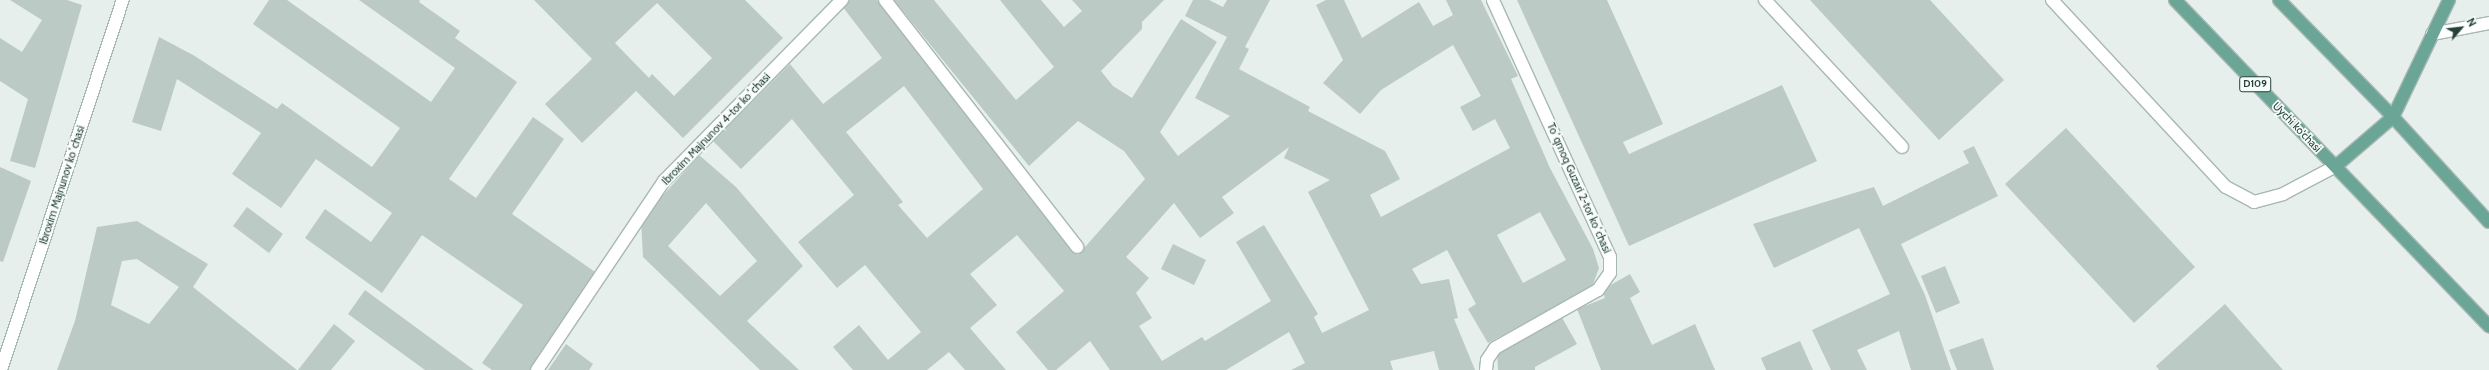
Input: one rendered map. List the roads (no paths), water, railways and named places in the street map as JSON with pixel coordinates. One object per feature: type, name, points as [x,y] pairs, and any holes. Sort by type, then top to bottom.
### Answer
[{"type":"main road","name":"Uychi ko'chasi","points":[[2175,0],[2489,326]]},
{"type":"main road","points":[[2279,0],[2393,117],[2489,222]]},
{"type":"main road","points":[[2336,166],[2393,117],[2449,0]]},
{"type":"street","name":"Ibroxim Majnunov koʻchasi","points":[[1,370],[123,0]]},
{"type":"street","name":"Ibroxim Majnunov 4-tor koʻchasi","points":[[537,370],[664,181],[842,0]]},
{"type":"street","points":[[885,0],[1077,247]]},
{"type":"street","name":"Toʻqmoq Guzari 2-tor koʻchasi","points":[[1486,370],[1487,360],[1495,348],[1598,290],[1610,273],[1610,257],[1493,0]]},
{"type":"street","points":[[1765,0],[1902,147]]},
{"type":"street","points":[[2052,0],[2226,187],[2254,202],[2283,194],[2336,166]]},
{"type":"street","points":[[2432,34],[2489,23]]}]
